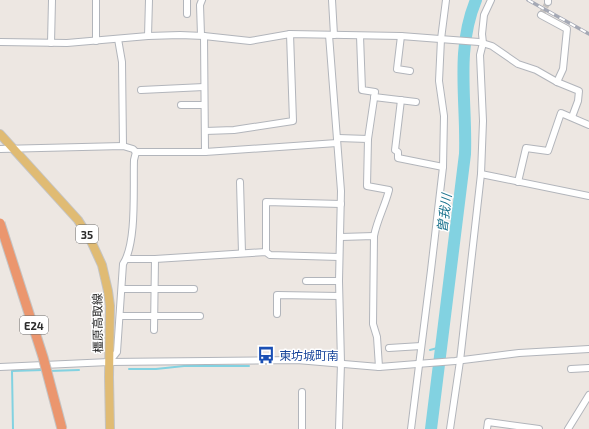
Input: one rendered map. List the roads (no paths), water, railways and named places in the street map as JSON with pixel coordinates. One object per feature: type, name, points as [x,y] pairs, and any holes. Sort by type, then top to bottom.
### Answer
[{"type":"highway","name":"E24","points":[[0,223],[41,350],[62,429]]},
{"type":"main road","name":"橿原高取線","points":[[0,134],[78,220],[97,252],[104,271],[110,306],[110,429]]},
{"type":"street","points":[[51,43],[52,0]]},
{"type":"street","points":[[96,0],[96,41]]},
{"type":"street","points":[[148,36],[149,0]]},
{"type":"street","points":[[187,0],[187,14]]},
{"type":"street","points":[[202,0],[200,5],[204,87],[205,152]]},
{"type":"street","points":[[332,0],[334,110],[341,204],[339,257],[341,363],[339,429]]},
{"type":"street","points":[[411,429],[421,364],[421,346],[443,167],[444,116],[439,81],[446,0]]},
{"type":"street","points":[[450,429],[481,174],[483,121],[480,77],[481,42],[484,15],[492,0]]},
{"type":"street","points":[[541,15],[567,29],[563,68],[557,82]]},
{"type":"street","points":[[0,42],[67,44],[180,34],[250,41],[290,34],[400,36],[481,42],[492,46],[518,64],[536,70],[557,82],[579,91],[578,101],[572,117]]},
{"type":"street","points":[[205,131],[234,130],[293,121],[290,34]]},
{"type":"street","points":[[360,36],[362,90],[375,92],[368,139],[367,186],[389,190],[385,206],[376,224],[374,236],[373,324],[377,337],[379,367]]},
{"type":"street","points":[[400,36],[397,69],[410,71]]},
{"type":"street","points":[[118,39],[122,62],[124,146]]},
{"type":"street","points":[[141,90],[204,87]]},
{"type":"street","points":[[374,97],[416,102]]},
{"type":"street","points":[[401,100],[395,150],[398,152],[398,158],[443,167]]},
{"type":"street","points":[[181,105],[204,105]]},
{"type":"street","points":[[518,182],[526,148],[548,151],[561,113],[589,125]]},
{"type":"street","points":[[0,149],[15,150],[124,146],[133,149],[136,152],[205,152],[368,139]]},
{"type":"street","points":[[109,362],[117,352],[123,264],[127,259],[132,238],[134,160],[136,152]]},
{"type":"street","points":[[481,174],[589,196]]},
{"type":"street","points":[[240,182],[242,253]]},
{"type":"street","points":[[266,252],[266,202],[341,204]]},
{"type":"street","points":[[340,237],[374,236]]},
{"type":"street","points":[[127,259],[155,259],[266,252],[270,255],[339,257]]},
{"type":"street","points":[[154,330],[155,259]]},
{"type":"street","points":[[306,281],[339,281]]},
{"type":"street","points":[[122,289],[194,289]]},
{"type":"street","points":[[277,314],[277,295],[339,296]]},
{"type":"street","points":[[120,316],[200,316]]},
{"type":"street","points":[[388,348],[421,346]]},
{"type":"street","points":[[0,367],[109,362],[297,360],[379,367],[458,361],[519,353],[589,349]]},
{"type":"street","points":[[571,369],[589,368]]},
{"type":"street","points":[[302,392],[302,429]]},
{"type":"street","points":[[568,429],[589,395]]},
{"type":"street","points":[[487,429],[488,422],[539,429]]},
{"type":"waterway","name":"曽我川","points":[[431,429],[465,154],[464,57],[466,38],[476,0]]},
{"type":"waterway","points":[[430,350],[441,347]]},
{"type":"waterway","points":[[129,369],[156,369],[184,366],[249,366]]},
{"type":"waterway","points":[[13,429],[12,371],[43,370]]},
{"type":"waterway","points":[[49,371],[79,370]]},
{"type":"tunnel","points":[[541,15],[548,2]]},
{"type":"railway","points":[[528,0],[589,34]]},
{"type":"place","name":"東坊城町南","points":[[266,355]]}]
